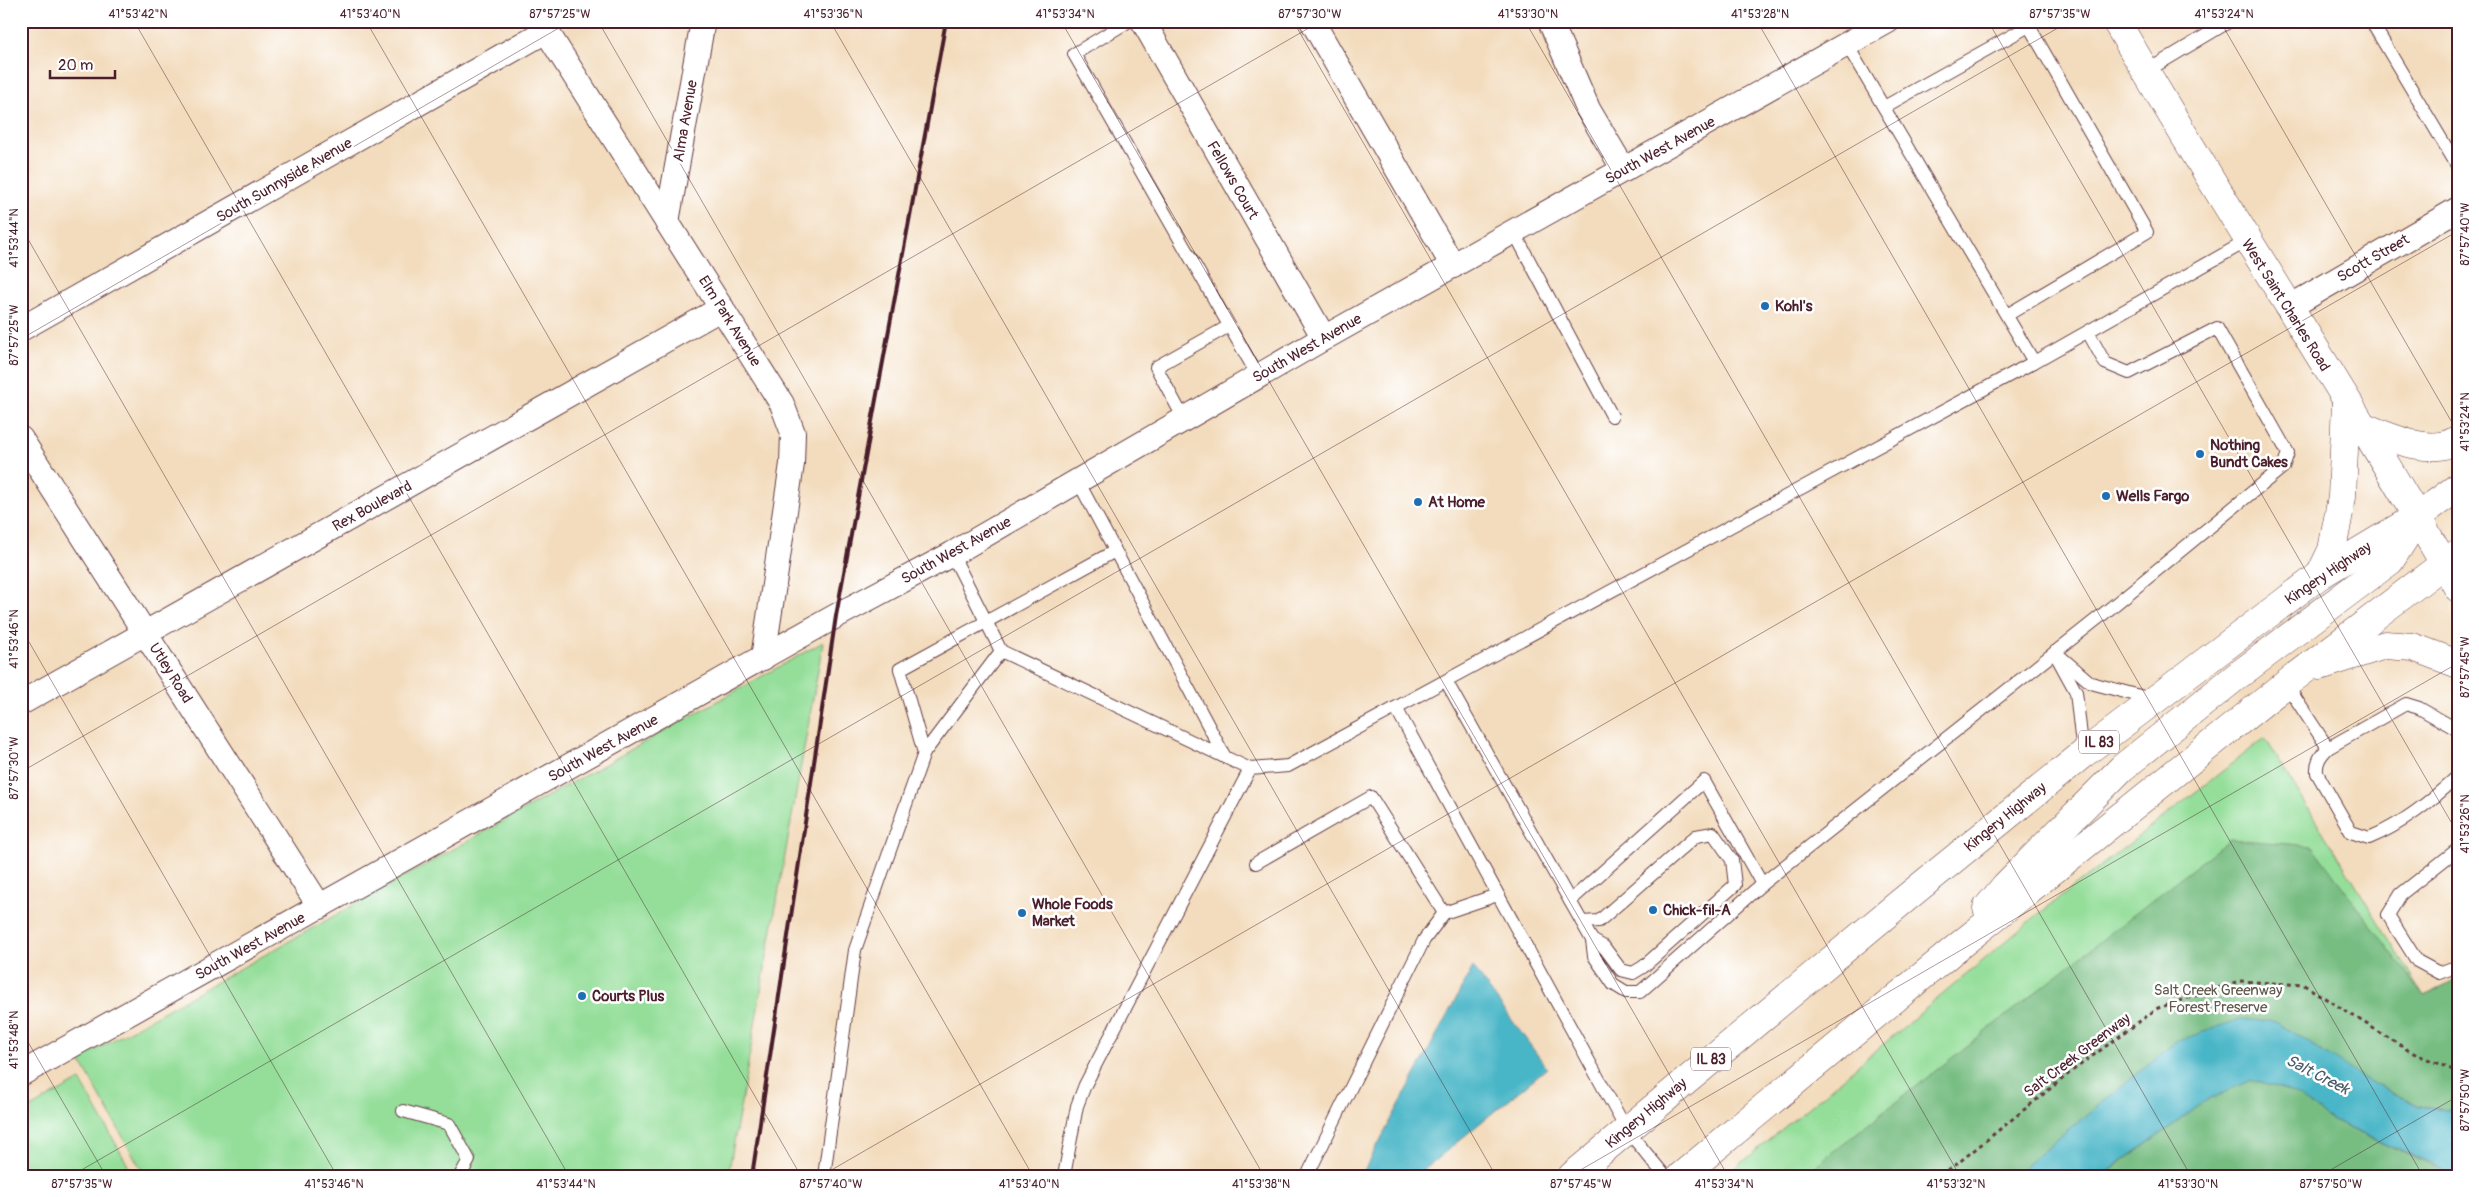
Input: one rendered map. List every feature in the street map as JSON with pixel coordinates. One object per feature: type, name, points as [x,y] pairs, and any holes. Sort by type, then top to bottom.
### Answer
[{"type":"main road","name":"West Saint Charles Road","points":[[2116,21],[2246,241],[2353,413],[2418,516],[2451,558],[2458,588]]},
{"type":"main road","points":[[2320,575],[2332,550],[2342,497],[2353,413],[2393,439],[2438,447],[2458,439]]},
{"type":"main road","name":"Kingery Highway","points":[[1572,1176],[1626,1129],[2083,754],[2320,575],[2418,516],[2458,487]]},
{"type":"main road","points":[[1955,948],[2006,885],[2122,768],[2229,682],[2390,561],[2418,516]]},
{"type":"main road","points":[[1681,1176],[1955,948],[2293,679],[2451,558]]},
{"type":"main road","points":[[2293,679],[2385,645],[2413,647],[2458,664]]},
{"type":"street","name":"Alma Avenue","points":[[667,222],[703,21]]},
{"type":"street","name":"Fellows Court","points":[[1143,21],[1324,338]]},
{"type":"street","points":[[1312,21],[1453,266]]},
{"type":"street","points":[[1550,21],[1562,53],[1588,109],[1624,170]]},
{"type":"street","name":"South West Avenue","points":[[21,1074],[952,554],[1324,338],[1888,21]]},
{"type":"street","name":"Elm Park Avenue","points":[[543,26],[782,404],[793,433],[792,464],[763,658]]},
{"type":"street","name":"South Sunnyside Avenue","points":[[21,329],[543,26]]},
{"type":"street","name":"Scott Street","points":[[2288,308],[2458,209]]},
{"type":"street","name":"Rex Boulevard","points":[[21,703],[722,308]]},
{"type":"street","name":"Utley Road","points":[[21,439],[320,907]]},
{"type":"lane","points":[[1129,21],[1074,54],[1258,376]]},
{"type":"lane","points":[[2145,72],[2230,21]]},
{"type":"lane","points":[[2370,21],[2458,168]]},
{"type":"lane","points":[[1884,107],[2029,26],[2147,232],[2007,315]]},
{"type":"lane","points":[[1847,45],[2034,362]]},
{"type":"lane","points":[[1514,232],[1612,416]]},
{"type":"lane","points":[[952,554],[1001,651],[1250,769],[1288,766],[2034,362],[2246,241]]},
{"type":"lane","points":[[1184,419],[1156,367],[1229,326]]},
{"type":"lane","points":[[1446,681],[1592,940],[1594,956],[1613,984],[1626,992],[1640,992],[1762,884],[2055,652],[2283,467],[2288,453],[2217,328],[2128,373],[2105,363],[2088,332]]},
{"type":"lane","points":[[1078,480],[1225,757]]},
{"type":"lane","points":[[924,753],[900,669],[1115,551]]},
{"type":"lane","points":[[824,1176],[855,950],[924,753],[1001,651]]},
{"type":"lane","points":[[2055,652],[2091,683],[2155,700]]},
{"type":"lane","points":[[2055,652],[2076,692],[2083,754]]},
{"type":"lane","points":[[2293,679],[2328,748]]},
{"type":"lane","points":[[2458,730],[2419,708],[2406,704],[2328,748],[2318,760],[2317,774],[2351,832],[2369,838],[2383,833],[2428,803],[2458,776]]},
{"type":"lane","points":[[1396,708],[1626,1129],[1665,1176]]},
{"type":"lane","points":[[1064,1176],[1078,1106],[1085,1085],[1250,769]]},
{"type":"lane","points":[[1570,901],[1704,781],[1762,884]]},
{"type":"lane","points":[[1256,863],[1371,797],[1444,913]]},
{"type":"lane","points":[[1582,922],[1599,921],[1696,836],[1713,833],[1732,860],[1735,885],[1633,973],[1621,970],[1604,947],[1592,940]]},
{"type":"lane","points":[[2458,849],[2401,894],[2388,915],[2417,961],[2439,973],[2458,966]]},
{"type":"lane","points":[[1307,1176],[1424,940],[1444,913],[1497,895]]},
{"type":"lane","points":[[403,1111],[449,1124],[469,1160],[460,1176]]},
{"type":"path","name":"Salt Creek Greenway","points":[[1942,1176],[2072,1071],[2158,1008],[2240,981],[2304,986],[2411,1052],[2458,1072]]},
{"type":"green space","points":[[823,642],[728,1176],[145,1176],[79,1059]]},
{"type":"green space","name":"Salt Creek Greenway Forest Preserve","points":[[2265,738],[2424,996],[2458,980],[2458,1176],[1726,1176],[2035,917]]},
{"type":"green space","points":[[2230,839],[2312,846],[2424,996],[2458,980],[2458,1110],[2419,1106],[2363,1078],[2175,1042],[2013,1176],[1802,1176]]},
{"type":"green space","points":[[80,1080],[134,1176],[21,1176],[21,1113]]},
{"type":"green space","points":[[2251,1080],[2301,1096],[2324,1117],[2454,1176],[2103,1176],[2210,1098]]},
{"type":"water","points":[[1473,967],[1547,1068],[1416,1176],[1361,1176]]},
{"type":"water","name":"Salt Creek","points":[[2240,1019],[2278,1022],[2363,1078],[2418,1106],[2458,1110],[2458,1176],[2324,1117],[2301,1096],[2251,1080],[2210,1098],[2102,1176],[2013,1176],[2175,1042]]},
{"type":"railway","points":[[752,1176],[836,616],[946,21]]},
{"type":"place","name":"Kohl's","points":[[1765,306]]},
{"type":"place","name":"Nothing Bundt Cakes","points":[[2200,454]]},
{"type":"place","name":"Wells Fargo","points":[[2106,496]]},
{"type":"place","name":"At Home","points":[[1418,502]]},
{"type":"place","name":"Chick-fil-A","points":[[1653,910]]},
{"type":"place","name":"Whole Foods Market","points":[[1022,913]]},
{"type":"place","name":"Courts Plus","points":[[582,996]]}]
